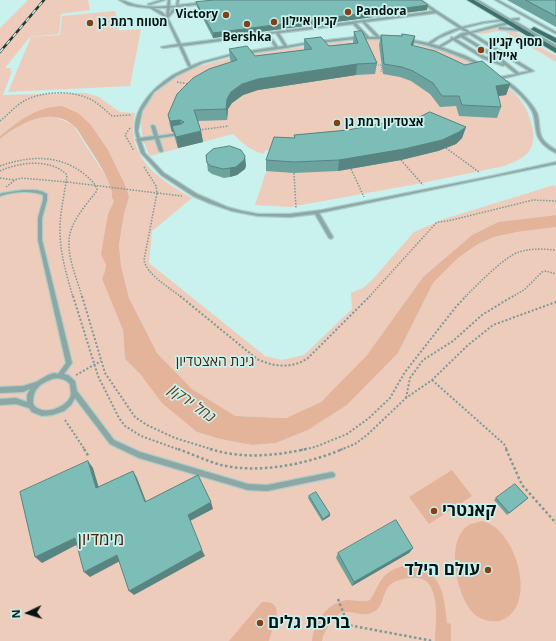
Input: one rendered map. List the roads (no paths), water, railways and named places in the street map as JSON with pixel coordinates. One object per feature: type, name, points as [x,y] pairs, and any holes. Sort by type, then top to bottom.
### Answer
[{"type":"main road","points":[[470,0],[511,21],[556,41]]},
{"type":"main road","points":[[483,0],[511,21],[520,30],[556,51]]},
{"type":"lane","points":[[120,0],[132,5],[158,11],[167,18],[190,66]]},
{"type":"lane","points":[[129,0],[147,4],[164,0]]},
{"type":"lane","points":[[167,18],[169,0]]},
{"type":"lane","points":[[419,0],[532,71],[501,78]]},
{"type":"lane","points":[[476,0],[556,46]]},
{"type":"lane","points":[[496,0],[556,33]]},
{"type":"lane","points":[[167,18],[177,6],[178,1],[192,5]]},
{"type":"lane","points":[[145,7],[168,7],[209,3]]},
{"type":"lane","points":[[484,24],[491,17],[488,10]]},
{"type":"lane","points":[[163,47],[268,35],[436,12]]},
{"type":"lane","points":[[430,44],[440,36],[462,28],[511,21]]},
{"type":"lane","points":[[439,47],[452,38],[511,21]]},
{"type":"lane","points":[[363,22],[379,38]]},
{"type":"lane","points":[[354,23],[368,37]]},
{"type":"lane","points":[[490,28],[520,30]]},
{"type":"lane","points":[[277,33],[286,47]]},
{"type":"lane","points":[[268,35],[277,48]]},
{"type":"lane","points":[[461,35],[500,60],[518,74]]},
{"type":"lane","points":[[394,39],[368,37],[341,39],[228,55],[190,66],[167,79],[153,91],[143,105],[138,115],[136,128],[138,140],[152,166],[161,174],[191,193],[225,208],[258,215],[275,216],[316,212],[556,163]]},
{"type":"lane","points":[[452,38],[483,57],[508,67]]},
{"type":"lane","points":[[404,40],[439,47],[466,57],[489,69]]},
{"type":"lane","points":[[497,74],[526,99],[534,112],[540,137],[544,143],[556,152]]},
{"type":"lane","points":[[153,126],[161,151]]},
{"type":"lane","points":[[138,140],[182,133]]},
{"type":"lane","points":[[0,195],[8,192],[40,192],[45,194],[46,197],[40,218],[40,240],[69,363],[60,376]]},
{"type":"lane","points":[[316,212],[331,237]]},
{"type":"lane","points":[[0,390],[23,388],[38,384],[47,378],[60,376],[70,379],[73,383],[74,393],[69,404],[56,412],[42,414],[31,406],[16,401],[0,402]]},
{"type":"lane","points":[[31,406],[30,397],[38,384]]},
{"type":"lane","points":[[74,393],[112,442],[139,455],[248,487],[266,488],[332,475]]},
{"type":"water","name":"נחל ירקון","points":[[62,106],[78,113],[90,124],[108,150],[125,185],[129,197],[124,214],[119,245],[121,266],[129,298],[157,353],[192,389],[235,416],[286,418],[321,402],[367,355],[423,277],[472,235],[498,222],[556,215],[556,227],[517,232],[494,237],[478,244],[458,258],[433,283],[398,353],[347,405],[308,430],[276,443],[252,445],[220,439],[197,432],[162,403],[141,375],[125,359],[123,330],[102,279],[106,265],[101,254],[108,214],[114,201],[112,198],[112,191],[105,174],[77,129],[68,122],[59,118],[38,118],[18,127],[0,139],[0,136],[29,115],[45,109]]},
{"type":"water","name":"קאנטרי","points":[[452,470],[472,496],[429,524],[409,497]]},
{"type":"water","name":"עולם הילד","points":[[482,521],[492,525],[501,533],[508,543],[514,554],[521,580],[518,603],[515,609],[511,614],[499,621],[485,620],[473,613],[462,595],[458,583],[455,558],[459,536],[467,526]]},
{"type":"water","points":[[402,566],[415,567],[425,570],[438,582],[444,600],[447,623],[451,624],[451,641],[435,641],[435,602],[433,592],[429,584],[422,579],[407,578],[395,582],[387,588],[380,606],[375,611],[369,614],[342,613],[331,622],[323,636],[322,641],[312,641],[313,634],[319,620],[328,609],[348,600],[370,600],[384,576],[394,569]]},
{"type":"water","name":"בריכת גלים","points":[[262,602],[274,605],[276,610],[275,622],[269,641],[229,641]]},
{"type":"railway","points":[[0,52],[44,0]]},
{"type":"place","name":"Pandora","points":[[348,12]]},
{"type":"place","name":"Victory","points":[[226,15]]},
{"type":"place","name":"קניון איילון","points":[[274,22]]},
{"type":"place","name":"מטווח רמת גן","points":[[90,23]]},
{"type":"place","name":"Bershka","points":[[247,24]]},
{"type":"place","name":"מסוף קניון איילון","points":[[481,50]]},
{"type":"place","name":"אצטדיון רמת גן","points":[[337,123]]},
{"type":"place","name":"קאנטרי","points":[[434,511]]},
{"type":"place","name":"עולם הילד","points":[[488,570]]},
{"type":"place","name":"בריכת גלים","points":[[260,623]]},
{"type":"park label","name":"גינת האצטדיון","points":[[215,362]]},
{"type":"park label","name":"מימדיון","points":[[101,540]]}]
